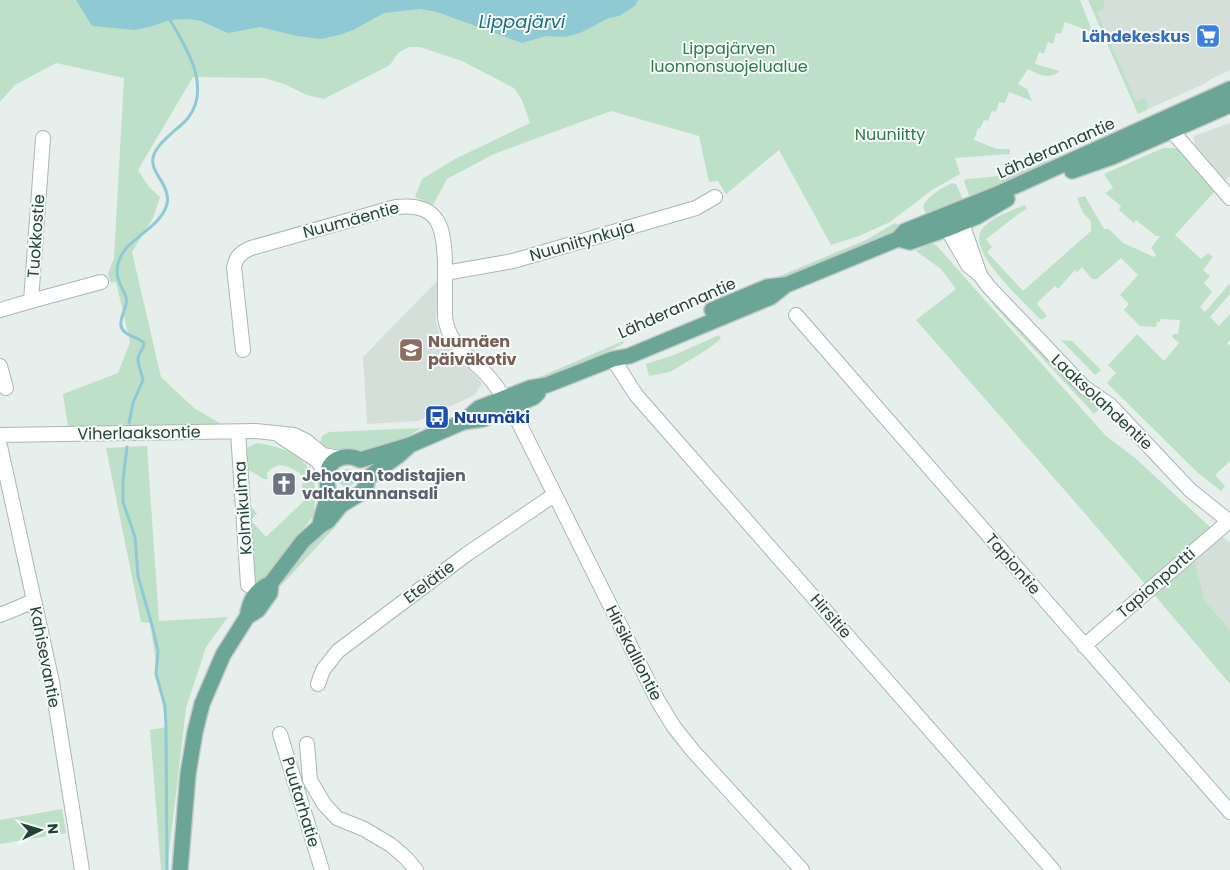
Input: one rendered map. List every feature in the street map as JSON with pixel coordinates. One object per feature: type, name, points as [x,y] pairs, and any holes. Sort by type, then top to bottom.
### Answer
[{"type":"main road","name":"Lähderannantie","points":[[360,460],[410,445],[463,422],[484,419],[508,402],[534,397],[548,385],[613,359],[625,347],[767,287],[786,285],[898,239],[910,242],[952,220],[976,217],[997,204],[1066,173],[1112,157],[1230,89]]},
{"type":"main road","name":"Lähderannantie","points":[[1166,125],[1230,105]]},
{"type":"main road","name":"Lähderannantie","points":[[368,478],[410,445]]},
{"type":"main road","points":[[320,526],[321,516],[326,504],[330,465],[339,458],[350,456],[360,460]]},
{"type":"main road","points":[[180,870],[188,774],[202,704],[223,654],[247,617],[249,604],[261,587],[271,583],[303,541],[328,521],[342,505],[364,490],[368,478]]},
{"type":"street","points":[[1166,125],[1230,198]]},
{"type":"street","name":"Tuokkostie","points":[[0,310],[31,301],[44,138]]},
{"type":"street","name":"Nuuniitynkuja","points":[[445,273],[513,261],[696,208],[715,197]]},
{"type":"street","name":"Nuumäentie","points":[[242,350],[234,267],[237,257],[242,252],[396,207],[420,207],[435,217],[440,225],[444,244],[445,316],[450,336],[488,376],[508,402]]},
{"type":"street","name":"Laaksolahdentie","points":[[952,220],[968,265],[980,275],[988,286],[1084,387],[1110,406],[1190,490],[1230,521]]},
{"type":"street","points":[[31,301],[101,282]]},
{"type":"street","name":"Tapiontie","points":[[796,315],[1230,812]]},
{"type":"street","name":"Hirsitie","points":[[613,359],[636,395],[1052,870]]},
{"type":"street","points":[[0,366],[6,388]]},
{"type":"street","name":"Hirsikalliontie","points":[[508,402],[658,701],[674,727],[693,752],[802,870]]},
{"type":"street","name":"Viherlaaksontie","points":[[0,435],[238,432],[294,435],[306,441],[323,455],[339,458]]},
{"type":"street","name":"Kolmikulma","points":[[238,432],[248,584]]},
{"type":"street","points":[[277,434],[318,461],[328,482],[338,496],[354,497]]},
{"type":"street","name":"Kahisevantie","points":[[0,446],[52,682],[82,870]]},
{"type":"street","points":[[360,460],[366,467],[368,478]]},
{"type":"street","name":"Etelätie","points":[[318,684],[323,670],[331,659],[346,645],[467,554],[554,495]]},
{"type":"street","name":"Tapionportti","points":[[1084,646],[1230,521]]},
{"type":"street","points":[[0,615],[34,601]]},
{"type":"street","name":"Puutarhatie","points":[[280,734],[322,870]]},
{"type":"street","points":[[307,744],[310,780],[324,804],[337,818],[364,829],[391,845],[416,870]]},
{"type":"shaded area","points":[[1097,0],[1230,0],[1230,70],[1144,111],[1137,111],[1090,3]]},
{"type":"shaded area","points":[[1230,123],[1230,176],[1224,181],[1195,149],[1194,136]]},
{"type":"shaded area","name":"Nuumäen päiväkotiv","points":[[438,280],[436,322],[439,332],[444,343],[482,383],[475,395],[418,421],[367,424],[363,357]]},
{"type":"shaded area","points":[[1221,536],[1230,542],[1230,629],[1205,601],[1194,558]]},
{"type":"green space","points":[[0,0],[1080,0],[1091,28],[1089,31],[1065,22],[1061,34],[1056,33],[1053,44],[1048,42],[1044,54],[1039,52],[1035,64],[1060,71],[1048,76],[1040,75],[1028,69],[1018,84],[1027,89],[1032,101],[1009,92],[1005,103],[999,102],[996,112],[992,111],[988,121],[984,120],[980,129],[978,128],[974,140],[997,149],[1010,149],[1010,154],[955,158],[960,174],[932,190],[890,222],[859,236],[831,245],[779,150],[726,194],[718,181],[709,182],[699,136],[611,111],[494,154],[447,179],[433,205],[415,197],[422,179],[455,159],[530,123],[522,100],[514,88],[462,61],[420,47],[409,47],[398,53],[390,65],[324,99],[307,95],[284,84],[264,78],[193,77],[138,170],[149,187],[160,197],[153,218],[132,252],[161,377],[194,408],[223,425],[68,427],[63,394],[118,373],[130,342],[116,282],[111,283],[108,274],[114,258],[124,78],[56,63],[15,85],[0,102]]},
{"type":"green space","points":[[1088,0],[1104,0],[1105,8],[1097,13],[1136,101],[1145,97],[1148,105],[1147,110],[1138,114]]},
{"type":"green space","points":[[1163,148],[1174,148],[1183,151],[1216,190],[1175,235],[1201,259],[1208,253],[1213,257],[1203,270],[1210,276],[1204,283],[1212,292],[1200,307],[1205,312],[1230,283],[1230,294],[1210,317],[1219,326],[1230,314],[1230,340],[1227,343],[1230,346],[1230,461],[1215,475],[1225,486],[1221,491],[1198,473],[1107,383],[1116,373],[1108,365],[1137,334],[1164,361],[1179,343],[1172,337],[1173,334],[1178,334],[1180,320],[1160,319],[1156,327],[1140,326],[1124,310],[1129,304],[1120,295],[1138,275],[1121,258],[1097,279],[1092,279],[1082,267],[1077,272],[1075,270],[1058,289],[1055,286],[1039,301],[1037,304],[1047,316],[1040,319],[1012,291],[991,266],[979,242],[980,233],[988,223],[1025,205],[1027,209],[986,239],[992,247],[987,252],[1023,291],[1091,231],[1091,221],[1083,213],[1077,198],[1085,196],[1104,229],[1109,229],[1123,243],[1154,257],[1156,255],[1151,248],[1160,236],[1156,236],[1136,220],[1134,223],[1119,210],[1121,206],[1105,193],[1113,188],[1104,174]]},
{"type":"green space","points":[[1062,155],[1064,159],[970,198],[964,181],[966,179],[1018,172]]},
{"type":"green space","points":[[952,183],[956,184],[964,201],[921,217],[926,214],[923,206],[929,198]]},
{"type":"green space","points":[[895,223],[901,226],[901,230],[785,278],[763,283],[868,239]]},
{"type":"green space","points":[[930,243],[936,245],[1106,436],[1134,457],[1210,527],[1184,551],[1194,558],[1205,601],[1230,629],[1230,684],[1088,517],[916,320],[956,289],[941,269],[916,251]]},
{"type":"green space","points":[[989,294],[1102,407],[1094,414],[995,307],[987,296]]},
{"type":"green space","points":[[719,335],[721,339],[670,372],[649,376],[646,364],[674,355]]},
{"type":"green space","points":[[1061,340],[1072,341],[1101,370],[1095,375]]},
{"type":"green space","points":[[623,341],[624,343],[590,360],[530,384],[528,382]]},
{"type":"green space","points":[[421,428],[400,442],[369,453],[348,450],[335,453],[319,447],[322,436],[329,432]]},
{"type":"green space","points":[[257,443],[283,449],[303,461],[314,480],[314,508],[317,511],[254,592],[249,503],[257,514],[251,520],[266,537],[306,499],[301,492],[303,483],[300,473],[291,468],[279,465],[267,473],[268,479],[264,479],[245,468],[244,449]]},
{"type":"green space","points":[[147,446],[159,621],[228,617],[206,647],[186,708],[167,870],[161,870],[150,730],[166,727],[150,623],[141,622],[106,448]]},
{"type":"green space","points":[[343,469],[351,469],[356,474],[354,485],[343,487],[338,482],[338,474]]},
{"type":"green space","points":[[331,525],[335,527],[279,588],[303,553]]},
{"type":"green space","points":[[62,809],[66,833],[0,844],[0,820]]},
{"type":"water","name":"Lippajärvi","points":[[76,0],[638,0],[635,6],[619,16],[609,18],[580,33],[565,37],[546,36],[522,43],[437,12],[420,9],[384,13],[353,30],[321,39],[297,36],[260,27],[228,33],[201,21],[188,19],[170,20],[135,30],[92,26]]},
{"type":"waterway","points":[[129,423],[133,403],[143,380],[138,359],[144,343],[125,332],[121,326],[121,319],[127,300],[117,275],[119,261],[131,244],[163,214],[167,204],[167,197],[164,185],[154,169],[154,154],[162,143],[188,118],[195,106],[198,93],[194,68],[183,42],[170,20]]},
{"type":"waterway","points":[[127,447],[123,480],[123,502],[135,537],[138,576],[158,651],[156,674],[165,706],[167,870]]},
{"type":"place","name":"Lähdekeskus","points":[[1208,36]]},
{"type":"place","name":"Nuumäen päiväkotiv","points":[[411,350]]},
{"type":"place","name":"Nuumäki","points":[[437,417]]},
{"type":"place","name":"Jehovan todistajien valtakunnansali","points":[[284,484]]},
{"type":"park label","name":"Lippajärven luonnonsuojelualue","points":[[729,57]]},
{"type":"park label","name":"Nuuniitty","points":[[890,134]]}]
